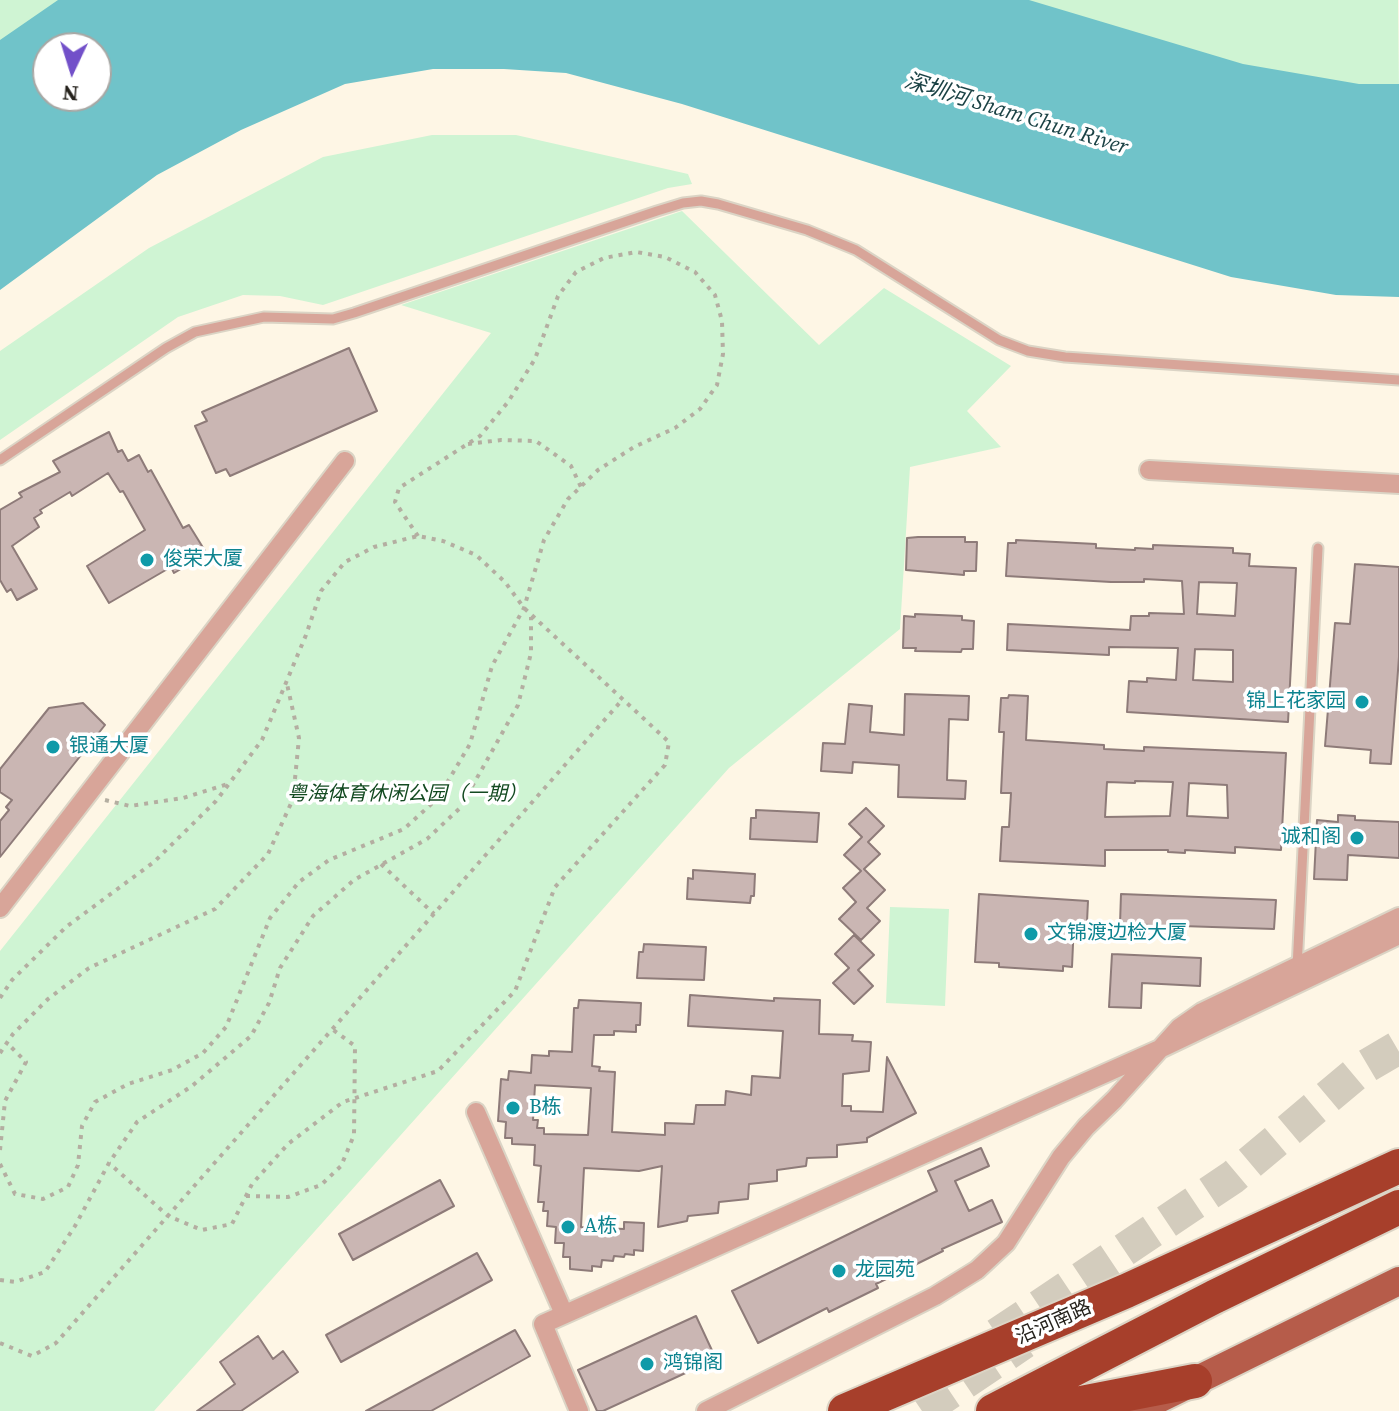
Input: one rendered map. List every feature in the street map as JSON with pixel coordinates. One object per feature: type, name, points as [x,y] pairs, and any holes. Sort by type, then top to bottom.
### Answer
[{"type":"highway","points":[[1333,1194],[1399,1154]]},
{"type":"highway","points":[[1333,1194],[1399,1166]]},
{"type":"highway","name":"沿河南路","points":[[845,1411],[1260,1231],[1333,1194]]},
{"type":"highway","points":[[993,1411],[1399,1207]]},
{"type":"highway","points":[[1040,1411],[1195,1381]]},
{"type":"main road","points":[[1134,1411],[1399,1281]]},
{"type":"street","points":[[0,908],[345,461]]},
{"type":"street","points":[[1149,470],[1399,484]]},
{"type":"street","points":[[1298,975],[1399,917]]},
{"type":"street","points":[[706,1411],[935,1296],[977,1270],[1006,1243],[1069,1147],[1179,1028],[1202,1012],[1399,935]]},
{"type":"street","points":[[579,1411],[543,1324],[1162,1048]]},
{"type":"street","points":[[476,1112],[564,1314]]},
{"type":"lane","points":[[0,460],[195,332],[264,317],[333,319],[657,211],[701,201],[807,230],[856,250],[999,340],[1028,351],[1065,357],[1399,380]]},
{"type":"lane","points":[[1298,975],[1318,548]]},
{"type":"path","points":[[0,1164],[15,1194],[43,1199],[68,1187],[78,1165],[82,1126],[95,1102],[128,1084],[172,1070],[203,1053],[226,1027],[270,918],[299,882],[329,860],[404,829],[438,798],[470,744],[492,666],[524,608],[544,540],[568,499],[598,470],[634,447],[675,428],[700,409],[717,385],[723,354],[722,321],[715,295],[695,272],[665,257],[636,252],[604,258],[576,272],[558,296],[535,359],[480,436],[399,488],[395,502],[418,536]]},
{"type":"path","points":[[467,444],[501,440],[536,441],[571,466],[581,487]]},
{"type":"path","points":[[0,998],[12,980],[66,927],[154,862],[216,801],[262,740],[321,591],[345,562],[374,547],[418,536],[443,541],[476,555],[505,582],[531,615],[669,742],[665,765],[555,887],[515,991],[438,1071],[343,1102],[288,1144],[252,1184],[232,1224],[202,1230],[168,1216],[109,1163]]},
{"type":"path","points":[[0,1280],[15,1282],[45,1272],[75,1226],[109,1163],[137,1122],[192,1086],[251,1036],[269,1003],[280,968],[313,916],[354,880],[427,839],[460,808],[518,705],[531,653],[531,615]]},
{"type":"path","points":[[0,1053],[48,999],[89,968],[215,909],[268,854],[293,799],[299,738],[287,682]]},
{"type":"path","points":[[0,1343],[32,1356],[56,1343],[623,699]]},
{"type":"path","points":[[87,796],[130,806],[183,798],[229,784]]},
{"type":"path","points":[[381,864],[434,914]]},
{"type":"path","points":[[246,1196],[288,1197],[321,1185],[341,1166],[354,1135],[355,1046],[332,1029]]},
{"type":"path","points":[[0,1150],[5,1101],[26,1062],[7,1043]]},
{"type":"green space","points":[[0,0],[109,0],[61,32],[32,32],[32,51],[0,72]]},
{"type":"green space","points":[[1004,0],[1398,0],[1399,94],[1262,74]]},
{"type":"green space","points":[[432,135],[516,135],[688,174],[692,184],[668,188],[323,305],[280,296],[243,295],[178,317],[0,440],[0,351],[149,248],[323,157]]},
{"type":"green space","name":"粤海体育休闲公园（一期）","points":[[682,211],[819,345],[884,288],[1011,366],[967,411],[1001,447],[910,467],[900,629],[729,768],[154,1411],[0,1411],[0,951],[491,333],[401,305]]},
{"type":"green space","points":[[890,907],[949,909],[945,1006],[886,1003]]},
{"type":"water","name":"深圳河 Sham Chun River","points":[[58,0],[1029,0],[1243,64],[1359,84],[1399,84],[1399,297],[1336,295],[1231,277],[682,104],[566,73],[504,69],[433,69],[345,84],[241,130],[157,175],[0,290],[0,40]]},
{"type":"building","points":[[349,348],[377,411],[230,476],[226,469],[216,473],[195,426],[207,421],[202,412]]},
{"type":"building","points":[[109,432],[118,452],[122,450],[128,461],[139,455],[148,472],[151,470],[183,528],[189,525],[207,554],[174,573],[171,567],[109,603],[87,566],[145,530],[123,491],[120,492],[108,473],[72,496],[70,492],[40,510],[42,513],[34,518],[39,527],[12,546],[37,589],[17,600],[11,589],[7,592],[0,580],[0,510],[22,497],[19,493],[60,472],[53,461]]},
{"type":"building","points":[[965,537],[965,542],[977,542],[976,571],[964,571],[964,575],[906,570],[907,538]]},
{"type":"building","points":[[1016,540],[1096,544],[1096,548],[1135,550],[1153,549],[1153,545],[1233,548],[1233,553],[1250,554],[1249,566],[1296,568],[1288,722],[1127,712],[1129,681],[1147,682],[1147,678],[1176,680],[1178,648],[1109,647],[1109,655],[1007,650],[1008,624],[1130,630],[1131,616],[1184,614],[1182,581],[1144,579],[1144,582],[1111,582],[1006,576],[1008,543],[1016,543]],"holes":[[[1199,582],[1237,583],[1235,616],[1197,614]],[[1195,649],[1233,650],[1233,682],[1193,680]]]},
{"type":"building","name":"锦上花家园","points":[[1355,564],[1399,567],[1399,657],[1391,764],[1370,763],[1371,750],[1325,746],[1335,623],[1350,624]]},
{"type":"building","points":[[915,614],[962,616],[962,620],[974,621],[973,649],[962,649],[961,652],[903,648],[904,616],[915,617]]},
{"type":"building","points":[[905,694],[969,696],[968,720],[949,719],[947,780],[966,781],[965,799],[898,797],[899,765],[853,762],[852,773],[821,771],[823,743],[845,744],[849,704],[872,706],[870,732],[904,735]]},
{"type":"building","points":[[1009,695],[1028,696],[1026,740],[1144,751],[1144,747],[1286,753],[1281,850],[1235,847],[1235,853],[1185,850],[1185,853],[1105,850],[1105,866],[1000,861],[1002,827],[1009,827],[1011,793],[1001,793],[1004,732],[999,732],[1001,698],[1008,698]],"holes":[[[1107,782],[1173,782],[1170,816],[1105,817]],[[1189,783],[1227,785],[1228,818],[1187,816]]]},
{"type":"building","name":"银通大厦","points":[[83,703],[105,725],[0,857],[0,821],[12,800],[0,792],[0,769],[49,708]]},
{"type":"building","points":[[866,808],[884,826],[868,842],[880,854],[864,869],[885,890],[867,908],[880,921],[861,940],[839,919],[856,902],[843,888],[861,871],[844,855],[862,837],[849,824]]},
{"type":"building","points":[[756,810],[819,813],[817,842],[750,839],[751,818],[756,818]]},
{"type":"building","name":"诚和阁","points":[[1338,815],[1355,816],[1355,820],[1399,822],[1399,858],[1348,855],[1347,880],[1314,879],[1317,820],[1338,822]]},
{"type":"building","points":[[693,870],[755,874],[754,896],[751,896],[750,903],[687,899],[688,878],[693,879]]},
{"type":"building","name":"文锦渡边检大厦","points":[[979,894],[1088,901],[1087,922],[1074,922],[1072,967],[1063,966],[1063,971],[999,967],[999,963],[975,962]]},
{"type":"building","points":[[1121,894],[1276,900],[1274,929],[1120,924]]},
{"type":"building","points":[[854,935],[874,955],[858,970],[873,986],[854,1004],[833,983],[849,968],[835,954]]},
{"type":"building","points":[[644,944],[706,947],[704,980],[637,978],[639,952],[643,952]]},
{"type":"building","points":[[1112,954],[1201,958],[1200,986],[1142,983],[1141,1008],[1109,1007]]},
{"type":"building","points":[[690,995],[774,1001],[774,998],[820,1000],[819,1034],[853,1035],[852,1041],[871,1042],[869,1071],[843,1074],[842,1106],[851,1106],[851,1111],[883,1112],[887,1057],[916,1113],[867,1138],[867,1142],[837,1145],[837,1157],[807,1158],[806,1166],[777,1170],[777,1181],[749,1184],[748,1199],[719,1202],[718,1213],[688,1216],[687,1221],[658,1227],[662,1166],[639,1171],[584,1168],[581,1227],[624,1229],[624,1222],[644,1223],[643,1251],[634,1250],[634,1255],[625,1254],[624,1257],[614,1256],[613,1261],[602,1260],[601,1267],[592,1266],[592,1271],[570,1269],[570,1257],[563,1257],[564,1243],[555,1243],[556,1227],[547,1226],[548,1211],[543,1211],[544,1202],[538,1202],[541,1166],[534,1165],[535,1145],[512,1144],[512,1138],[505,1138],[506,1122],[498,1121],[501,1079],[508,1080],[509,1071],[531,1073],[532,1055],[549,1056],[549,1051],[572,1052],[574,1008],[578,1008],[579,1000],[641,1003],[640,1025],[636,1025],[636,1032],[614,1031],[614,1035],[594,1035],[592,1066],[600,1067],[599,1071],[615,1072],[612,1132],[665,1135],[665,1123],[694,1124],[696,1105],[725,1105],[726,1091],[751,1095],[752,1076],[780,1078],[783,1031],[688,1026]],"holes":[[[535,1085],[591,1088],[588,1135],[544,1134],[544,1128],[537,1128],[538,1120],[533,1120]]]},
{"type":"building","name":"龙园苑","points":[[981,1148],[989,1166],[955,1181],[969,1211],[992,1200],[1002,1222],[876,1284],[878,1288],[829,1312],[827,1308],[758,1343],[732,1291],[937,1191],[928,1171]]},
{"type":"building","points":[[440,1180],[454,1206],[353,1260],[339,1234]]},
{"type":"building","points":[[477,1253],[492,1280],[341,1362],[326,1335]]},
{"type":"building","name":"鸿锦阁","points":[[696,1316],[716,1359],[603,1411],[597,1411],[578,1370]]},
{"type":"building","points":[[515,1330],[530,1356],[431,1411],[366,1411]]},
{"type":"building","points":[[258,1336],[273,1359],[283,1351],[298,1372],[241,1411],[197,1411],[235,1384],[220,1362]]},
{"type":"tunnel","points":[[997,1335],[1233,1177],[1360,1070],[1399,1047]]},
{"type":"tunnel","points":[[922,1411],[1024,1342]]},
{"type":"place","name":"俊荣大厦","points":[[147,560]]},
{"type":"place","name":"锦上花家园","points":[[1362,702]]},
{"type":"place","name":"银通大厦","points":[[53,747]]},
{"type":"place","name":"诚和阁","points":[[1357,838]]},
{"type":"place","name":"文锦渡边检大厦","points":[[1031,934]]},
{"type":"place","name":"B栋","points":[[513,1108]]},
{"type":"place","name":"A栋","points":[[568,1227]]},
{"type":"place","name":"龙园苑","points":[[839,1271]]},
{"type":"place","name":"鸿锦阁","points":[[647,1364]]}]
